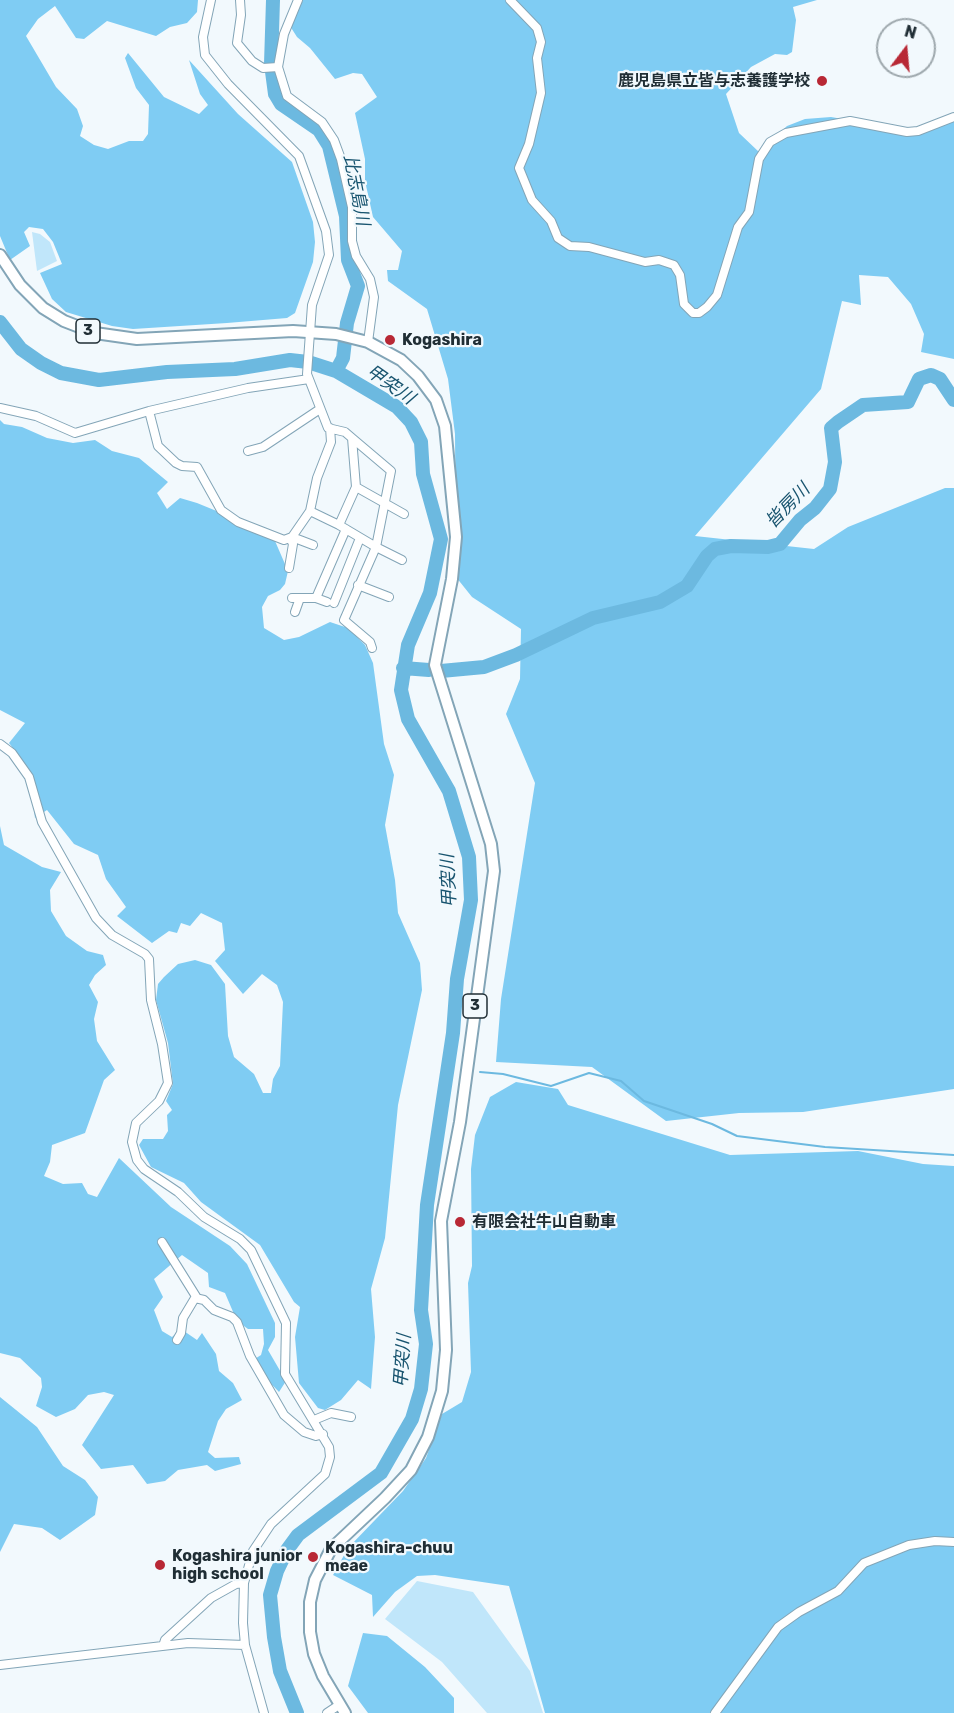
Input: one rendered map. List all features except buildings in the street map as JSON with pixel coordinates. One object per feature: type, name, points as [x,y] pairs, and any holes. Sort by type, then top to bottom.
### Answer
[{"type":"highway","name":"3","points":[[0,255],[20,285],[42,308],[64,321],[95,333],[137,339],[309,337],[336,334],[368,342],[401,360],[418,376],[436,400],[445,426],[456,537],[452,579],[435,665],[490,844],[494,871],[460,1122],[441,1221],[446,1350],[442,1391],[428,1437],[411,1470],[331,1549],[315,1580],[310,1602],[310,1632],[314,1654],[342,1709]]},
{"type":"street","points":[[149,411],[158,446],[176,463],[197,467],[221,510],[238,522],[270,537],[284,540],[291,537],[310,511],[317,478],[331,442],[330,428],[308,377],[312,305],[329,255],[326,231],[299,156],[228,84],[205,55],[203,37],[211,0]]},
{"type":"street","points":[[240,0],[241,15],[237,44],[252,61],[263,68],[278,68]]},
{"type":"street","points":[[298,0],[284,34],[278,68],[287,96],[322,122],[334,140],[341,159],[352,207],[352,241],[356,256],[370,279],[374,297],[368,342]]},
{"type":"street","points":[[510,0],[537,28],[541,42],[537,58],[541,93],[529,144],[519,168],[532,200],[551,221],[558,238],[570,246],[589,247],[645,262],[659,260],[674,265],[680,275],[684,304],[693,313],[707,308],[717,295],[738,227],[749,212],[759,159],[770,142],[786,133],[850,121],[907,132],[918,131],[954,117]]},
{"type":"street","points":[[0,408],[36,416],[75,433],[149,411],[308,377]]},
{"type":"street","points":[[248,451],[263,447],[320,409]]},
{"type":"street","points":[[330,428],[345,432],[391,471],[376,547],[344,620],[370,642],[372,648]]},
{"type":"street","points":[[315,598],[356,487],[352,438]]},
{"type":"street","points":[[356,487],[404,514]]},
{"type":"street","points":[[310,511],[402,560]]},
{"type":"street","points":[[291,537],[313,545]]},
{"type":"street","points":[[289,568],[293,544],[291,537]]},
{"type":"street","points":[[295,612],[296,598],[315,598],[331,603],[360,538]]},
{"type":"street","points":[[358,585],[389,597]]},
{"type":"street","points":[[0,744],[12,753],[30,777],[42,822],[96,918],[112,935],[145,954],[148,959],[151,1000],[162,1044],[168,1083],[159,1101],[136,1123],[132,1142],[137,1160],[144,1169],[168,1183],[204,1217],[240,1239],[251,1250],[286,1323],[285,1374],[314,1420],[330,1452],[325,1474],[271,1524],[254,1551],[244,1582],[245,1645],[264,1713]]},
{"type":"street","points":[[162,1242],[197,1298],[237,1322],[250,1356],[284,1415],[304,1432],[316,1436],[322,1434]]},
{"type":"street","points":[[177,1340],[181,1334],[186,1313],[197,1298]]},
{"type":"street","points":[[314,1420],[332,1413],[341,1413],[351,1417]]},
{"type":"street","points":[[715,1713],[778,1627],[799,1612],[838,1591],[864,1563],[909,1545],[935,1541],[954,1542]]},
{"type":"street","points":[[163,1646],[165,1640],[211,1599],[236,1584],[244,1582]]},
{"type":"street","points":[[0,1665],[188,1643],[245,1645]]},
{"type":"street","points":[[327,1713],[342,1709]]},
{"type":"shaded area","points":[[0,0],[198,0],[197,12],[187,23],[170,27],[156,36],[107,21],[84,39],[76,38],[55,6],[38,19],[26,36],[56,87],[77,109],[83,126],[80,136],[94,145],[108,149],[129,141],[143,141],[148,134],[149,105],[136,88],[125,58],[128,53],[164,97],[199,114],[208,105],[200,94],[189,60],[238,114],[292,162],[313,222],[315,242],[313,262],[295,313],[287,318],[227,323],[133,329],[112,326],[66,312],[52,299],[40,273],[62,264],[53,242],[43,229],[29,227],[24,232],[30,246],[10,260],[0,236]]},
{"type":"shaded area","points":[[303,0],[817,0],[793,7],[796,20],[792,52],[787,55],[775,54],[751,67],[726,94],[739,133],[759,152],[787,126],[805,119],[831,117],[906,130],[954,119],[954,359],[921,352],[924,334],[911,304],[888,277],[859,275],[861,305],[842,301],[821,389],[695,536],[814,549],[848,527],[945,488],[954,488],[954,1089],[803,1112],[739,1113],[666,1121],[592,1067],[496,1062],[501,999],[535,783],[506,714],[520,679],[521,629],[472,597],[456,577],[455,434],[448,379],[427,309],[388,281],[387,270],[398,270],[402,251],[373,217],[365,181],[365,159],[355,113],[377,97],[362,74],[353,73],[335,79],[310,48],[297,37],[290,26]]},
{"type":"shaded area","points":[[32,232],[40,234],[50,242],[57,261],[37,271]]},
{"type":"shaded area","points":[[0,420],[4,424],[22,427],[47,438],[73,443],[95,440],[112,451],[139,458],[168,482],[157,493],[167,509],[180,498],[197,503],[219,512],[240,526],[275,541],[288,571],[285,584],[280,590],[268,596],[262,607],[264,628],[284,640],[299,637],[330,622],[348,628],[365,645],[373,663],[384,744],[394,775],[385,825],[395,880],[398,913],[420,963],[422,990],[398,1105],[385,1238],[371,1289],[375,1337],[371,1389],[358,1380],[341,1400],[325,1410],[318,1408],[299,1383],[295,1337],[300,1307],[294,1302],[260,1245],[201,1202],[184,1183],[151,1167],[139,1145],[143,1139],[163,1139],[168,1131],[167,1115],[172,1110],[166,1101],[173,1084],[168,1043],[156,1000],[158,984],[164,977],[178,964],[195,960],[211,965],[225,984],[228,1036],[234,1057],[254,1074],[263,1093],[271,1093],[273,1079],[280,1066],[283,1002],[277,985],[262,974],[243,994],[215,961],[225,950],[222,923],[201,913],[190,926],[181,923],[177,933],[169,931],[152,943],[117,916],[126,907],[106,879],[98,855],[74,844],[47,810],[35,818],[29,769],[9,743],[25,723],[0,710]]},
{"type":"shaded area","points":[[0,826],[4,845],[42,867],[61,872],[50,890],[51,911],[66,936],[87,951],[103,955],[106,965],[95,975],[89,985],[98,1002],[94,1019],[97,1041],[115,1070],[104,1080],[85,1133],[52,1145],[50,1162],[44,1176],[63,1184],[82,1183],[88,1194],[97,1197],[119,1158],[171,1207],[230,1246],[247,1264],[275,1323],[275,1337],[268,1350],[286,1381],[279,1392],[250,1362],[261,1355],[264,1344],[263,1329],[248,1329],[237,1321],[225,1293],[209,1287],[208,1273],[182,1255],[154,1279],[163,1297],[154,1310],[162,1331],[172,1337],[181,1329],[197,1340],[202,1333],[216,1354],[219,1371],[233,1383],[242,1400],[226,1409],[218,1421],[208,1452],[215,1458],[239,1457],[241,1464],[215,1471],[207,1465],[178,1470],[165,1481],[147,1484],[133,1465],[101,1469],[82,1445],[114,1395],[104,1392],[88,1395],[75,1409],[56,1417],[36,1406],[42,1387],[41,1378],[20,1358],[0,1353]]},
{"type":"shaded area","points":[[516,1082],[558,1089],[568,1105],[730,1155],[858,1151],[923,1164],[954,1166],[954,1713],[545,1713],[509,1586],[435,1575],[417,1576],[395,1592],[373,1617],[372,1595],[333,1575],[348,1548],[403,1491],[426,1458],[442,1414],[462,1402],[471,1372],[468,1283],[472,1266],[471,1169],[475,1135],[490,1097]]},
{"type":"shaded area","points":[[0,1397],[37,1427],[63,1466],[85,1480],[98,1497],[95,1515],[60,1540],[42,1528],[14,1524],[0,1552]]},
{"type":"shaded area","points":[[417,1581],[473,1592],[530,1671],[543,1713],[487,1713],[442,1662],[385,1619]]},
{"type":"shaded area","points":[[363,1633],[387,1636],[425,1667],[454,1698],[454,1713],[368,1713],[348,1686]]},
{"type":"waterway","name":"比志島川","points":[[273,0],[271,64],[275,94],[281,104],[319,130],[329,146],[346,216],[348,260],[358,286],[347,323],[343,358],[336,371]]},
{"type":"waterway","name":"甲突川","points":[[0,322],[21,349],[41,363],[61,373],[99,380],[167,372],[235,369],[290,360],[308,362],[336,371],[397,407],[411,422],[421,442],[423,474],[441,539],[430,593],[408,645],[401,690],[408,719],[449,791],[469,857],[471,900],[457,979],[453,1033],[427,1205],[421,1310],[426,1344],[421,1389],[412,1419],[381,1473],[298,1535],[287,1550],[277,1571],[270,1595],[274,1637],[280,1671],[297,1713]]},
{"type":"waterway","name":"皆房川","points":[[441,671],[484,667],[516,655],[593,618],[660,602],[687,586],[707,556],[715,549],[731,546],[768,547],[780,544],[830,489],[835,462],[831,428],[838,422],[863,405],[908,402],[919,379],[931,375],[940,379],[954,400]]},
{"type":"waterway","name":"皆房川","points":[[403,668],[429,670]]},
{"type":"waterway","points":[[480,1072],[503,1074],[551,1086],[589,1073],[621,1081],[644,1101],[712,1124],[737,1136],[825,1147],[954,1155]]},
{"type":"place","name":"鹿児島県立皆与志養護学校","points":[[822,81]]},
{"type":"place","name":"Kogashira","points":[[390,340]]},
{"type":"place","name":"有限会社牛山自動車","points":[[460,1222]]},
{"type":"place","name":"Kogashira-chuu meae","points":[[313,1557]]},
{"type":"place","name":"Kogashira junior high school","points":[[160,1565]]}]
